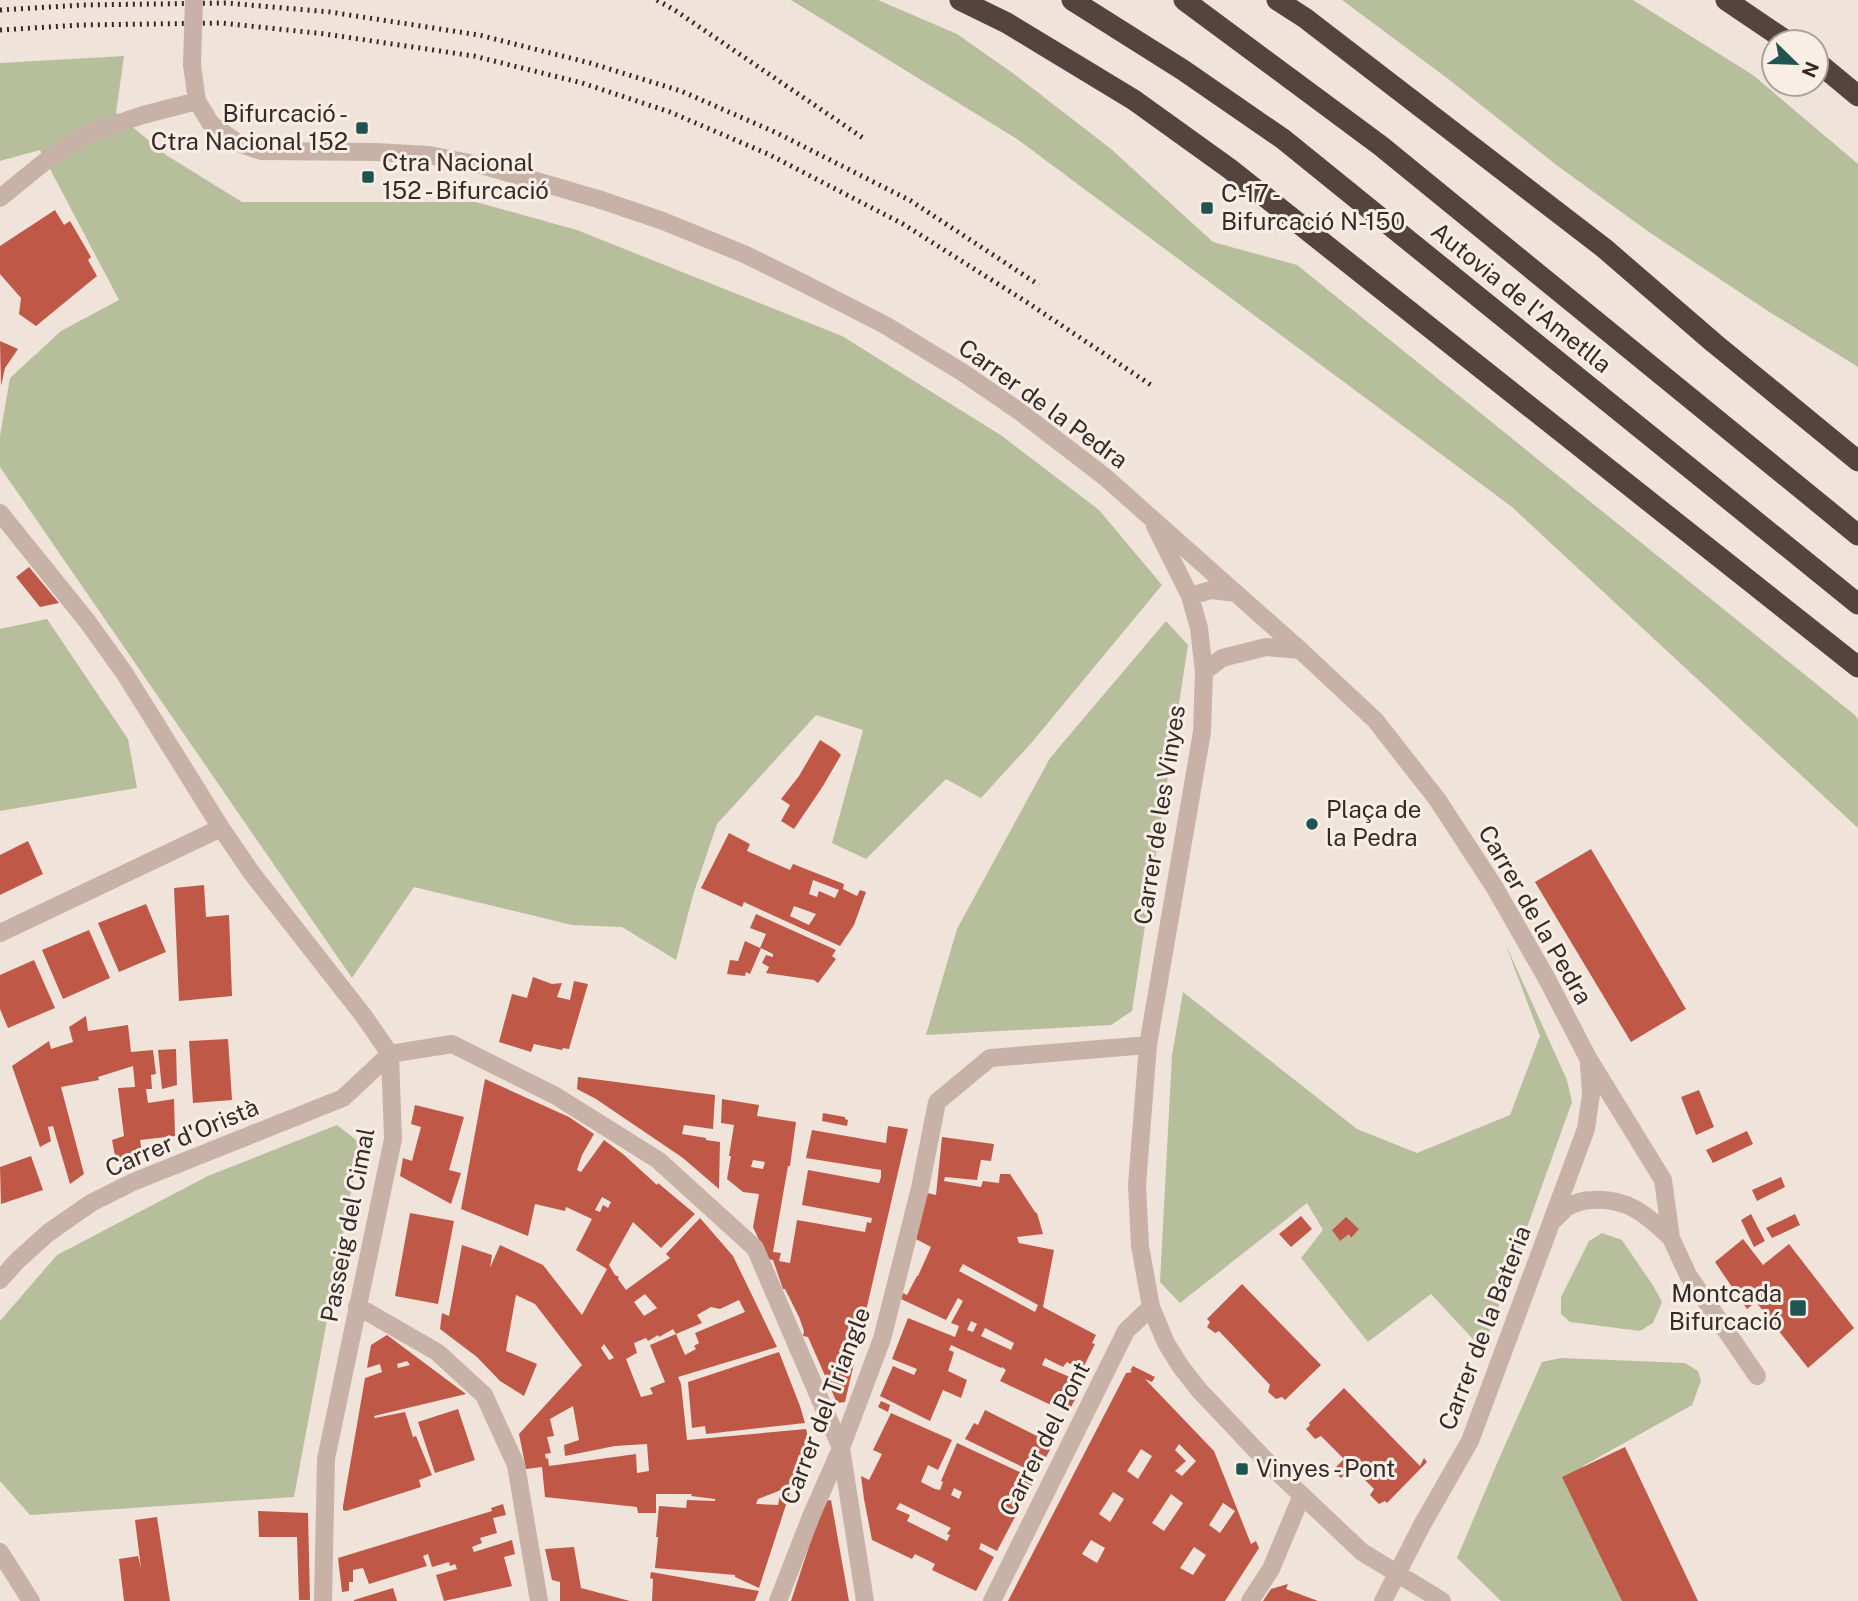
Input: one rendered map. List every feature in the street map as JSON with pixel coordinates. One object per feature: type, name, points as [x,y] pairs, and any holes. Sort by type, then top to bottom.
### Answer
[{"type":"highway","points":[[960,0],[1007,23],[1134,100],[1230,169],[1858,667]]},
{"type":"highway","name":"Autovia de l'Ametlla","points":[[1072,0],[1183,70],[1283,139],[1858,604]]},
{"type":"highway","name":"Autovia de l'Ametlla","points":[[1184,0],[1381,146],[1858,535]]},
{"type":"highway","points":[[1277,0],[1316,26],[1604,248],[1714,344],[1858,461]]},
{"type":"highway","points":[[1726,0],[1767,28]]},
{"type":"highway","points":[[1830,73],[1858,96]]},
{"type":"street","points":[[0,198],[48,159],[89,133],[197,101],[191,65],[194,0]]},
{"type":"street","name":"Carrer de la Pedra","points":[[197,101],[211,124],[237,143],[261,151],[429,155],[485,166],[578,192],[663,220],[744,254],[885,325],[962,372],[1060,441],[1105,477],[1375,720],[1437,799],[1495,888],[1588,1058],[1663,1180],[1671,1238],[1688,1275],[1757,1376]]},
{"type":"street","points":[[0,513],[87,621],[125,674],[251,872],[363,1015],[390,1054],[452,1044],[556,1096],[658,1160],[755,1248],[841,1448],[865,1601]]},
{"type":"street","name":"Carrer de les Vinyes","points":[[1150,517],[1190,596],[1199,628],[1204,672],[1202,732],[1148,1045],[1137,1185],[1140,1246],[1151,1307],[1166,1343],[1181,1367],[1199,1390],[1264,1458],[1362,1552],[1442,1601]]},
{"type":"street","points":[[1190,596],[1211,590],[1236,593]]},
{"type":"street","points":[[1204,672],[1222,658],[1266,647],[1300,650]]},
{"type":"street","points":[[0,933],[221,828]]},
{"type":"street","name":"Carrer del Triangle","points":[[778,1601],[841,1448],[882,1339],[920,1188],[937,1102],[990,1058],[1148,1045]]},
{"type":"street","name":"Carrer d'Oristà","points":[[0,1280],[48,1233],[91,1203],[133,1182],[343,1098],[390,1054]]},
{"type":"street","name":"Passeig del Cimal","points":[[323,1601],[326,1459],[393,1139],[390,1054]]},
{"type":"street","name":"Carrer de la Bateria","points":[[1383,1601],[1470,1441],[1586,1129],[1591,1094],[1588,1058]]},
{"type":"street","name":"Carrer de la Pedra","points":[[1550,1224],[1567,1207],[1584,1200],[1608,1199],[1630,1205],[1651,1219],[1671,1238]]},
{"type":"street","points":[[357,1306],[437,1352],[484,1395],[516,1465],[539,1601]]},
{"type":"street","name":"Carrer del Pont","points":[[992,1601],[1126,1331],[1151,1307]]},
{"type":"street","points":[[1250,1601],[1271,1569],[1302,1495]]},
{"type":"street","points":[[0,1552],[31,1601]]},
{"type":"green space","points":[[791,0],[878,0],[957,34],[1111,149],[1213,242],[1297,265],[1856,716],[1858,828],[1512,507],[1017,139]]},
{"type":"green space","points":[[1342,0],[1633,0],[1753,75],[1760,81],[1760,98],[1780,98],[1858,164],[1858,367],[1649,232],[1559,167],[1447,78]]},
{"type":"green space","points":[[124,56],[116,113],[166,155],[242,202],[476,202],[577,230],[842,336],[1002,436],[1099,510],[1162,585],[1033,741],[981,798],[946,779],[866,859],[832,843],[863,730],[816,715],[717,824],[693,895],[676,960],[622,927],[572,925],[414,887],[352,978],[0,467],[0,436],[10,378],[61,331],[119,300],[40,150],[0,161],[0,63]]},
{"type":"green space","points":[[47,619],[128,739],[137,788],[0,811],[0,629]]},
{"type":"green space","points":[[1166,621],[1188,645],[1132,1011],[1111,1025],[926,1035],[957,929],[1050,758]]},
{"type":"green space","points":[[1505,943],[1567,1080],[1572,1102],[1483,1350],[1431,1294],[1368,1342],[1301,1258],[1323,1230],[1307,1203],[1180,1303],[1160,1282],[1172,1055],[1183,992],[1357,1129],[1417,1153],[1510,1115],[1540,1036]]},
{"type":"green space","points":[[337,1125],[360,1143],[294,1497],[30,1515],[0,1481],[0,1321],[57,1255],[208,1176]]},
{"type":"green space","points":[[1602,1233],[1622,1240],[1662,1302],[1653,1323],[1640,1331],[1570,1322],[1561,1314],[1561,1297],[1589,1241]]},
{"type":"green space","points":[[1561,1358],[1685,1363],[1698,1371],[1701,1381],[1692,1405],[1583,1466],[1643,1601],[1501,1601],[1457,1558],[1542,1362]]},
{"type":"building","points":[[55,210],[64,225],[70,221],[91,257],[88,260],[97,276],[36,326],[19,314],[21,298],[0,274],[0,246]]},
{"type":"building","points":[[0,341],[18,349],[5,368],[1,386]]},
{"type":"building","points":[[29,567],[59,603],[40,607],[16,577]]},
{"type":"building","points":[[820,740],[841,755],[794,829],[781,821],[790,805],[781,799],[799,776]]},
{"type":"building","points":[[729,833],[750,844],[747,851],[790,870],[793,864],[844,884],[843,889],[857,896],[860,890],[866,892],[854,925],[840,946],[744,902],[742,907],[701,888]],"holes":[[[813,880],[839,890],[835,898],[819,891],[817,897],[809,894]],[[794,906],[816,914],[809,925],[790,916]]]},
{"type":"building","points":[[28,841],[43,874],[0,895],[0,855]]},
{"type":"building","points":[[1591,849],[1686,1009],[1631,1042],[1535,882]]},
{"type":"building","points":[[204,885],[206,917],[229,915],[232,996],[179,1001],[174,888]]},
{"type":"building","points":[[146,904],[166,952],[119,972],[98,923]]},
{"type":"building","points":[[756,914],[836,950],[832,956],[836,959],[818,983],[814,980],[766,973],[769,967],[762,963],[766,955],[773,957],[773,954],[761,948],[750,974],[727,974],[730,960],[738,961],[745,941],[760,948],[766,934],[750,928]]},
{"type":"building","points":[[89,930],[110,978],[63,999],[42,950]]},
{"type":"building","points":[[34,960],[55,1008],[8,1028],[0,1009],[0,975]]},
{"type":"building","points":[[533,977],[552,984],[562,983],[557,997],[570,1000],[574,981],[588,984],[569,1049],[534,1044],[531,1052],[499,1042],[512,994],[527,998]]},
{"type":"building","points":[[86,1016],[88,1031],[128,1025],[131,1052],[153,1050],[156,1074],[151,1075],[152,1089],[146,1089],[148,1103],[174,1099],[175,1136],[140,1140],[142,1152],[116,1161],[112,1140],[124,1136],[118,1088],[135,1087],[133,1066],[98,1077],[99,1080],[61,1087],[84,1174],[70,1184],[53,1126],[48,1127],[51,1141],[40,1147],[12,1066],[49,1041],[51,1049],[73,1042],[69,1027]]},
{"type":"building","points":[[228,1039],[232,1100],[193,1103],[189,1041]]},
{"type":"building","points":[[176,1049],[177,1085],[162,1089],[158,1050]]},
{"type":"building","points":[[578,1077],[715,1095],[713,1129],[684,1125],[682,1134],[720,1142],[719,1189],[683,1158],[577,1089]]},
{"type":"building","points":[[485,1079],[569,1117],[594,1134],[577,1170],[581,1172],[604,1140],[695,1214],[661,1248],[633,1222],[609,1265],[626,1290],[670,1258],[666,1254],[700,1218],[733,1256],[777,1347],[678,1377],[687,1440],[806,1429],[808,1437],[759,1588],[735,1575],[655,1568],[659,1506],[686,1508],[687,1500],[715,1499],[691,1496],[692,1494],[656,1494],[656,1513],[638,1513],[637,1507],[545,1497],[542,1467],[526,1469],[519,1434],[582,1365],[535,1304],[516,1295],[506,1351],[537,1364],[524,1396],[500,1381],[477,1357],[440,1329],[442,1313],[449,1316],[462,1245],[492,1255],[490,1268],[500,1245],[543,1265],[582,1315],[607,1269],[576,1250],[592,1219],[566,1207],[565,1211],[535,1204],[528,1236],[461,1209]],"holes":[[[602,1197],[611,1202],[608,1208],[603,1205],[600,1212],[595,1210]],[[645,1294],[657,1308],[644,1316],[634,1302]],[[739,1300],[745,1312],[695,1333],[699,1343],[694,1346],[696,1349],[685,1355],[676,1334],[702,1323],[697,1315],[711,1307],[720,1309]],[[673,1329],[676,1334],[650,1345],[665,1382],[650,1388],[653,1394],[641,1397],[626,1359],[637,1353],[634,1343],[646,1338],[648,1341]],[[604,1344],[614,1358],[609,1360],[601,1348]],[[573,1406],[579,1440],[564,1445],[565,1456],[615,1446],[647,1444],[649,1471],[637,1473],[636,1454],[549,1466],[545,1454],[551,1453],[547,1437],[554,1436],[550,1419]],[[781,1490],[778,1505],[756,1504],[758,1499]]]},
{"type":"building","points":[[1699,1090],[1714,1127],[1696,1135],[1681,1097]]},
{"type":"building","points":[[722,1099],[759,1105],[757,1116],[796,1122],[773,1252],[781,1253],[779,1261],[790,1263],[797,1220],[865,1232],[867,1222],[871,1223],[872,1218],[802,1205],[808,1170],[879,1183],[881,1177],[881,1170],[806,1158],[812,1130],[886,1143],[888,1126],[908,1129],[845,1402],[837,1403],[808,1337],[803,1336],[799,1317],[783,1289],[773,1260],[768,1259],[753,1227],[759,1194],[743,1192],[727,1179],[734,1125],[721,1123]],"holes":[[[753,1160],[765,1162],[763,1169],[751,1167]]]},
{"type":"building","points":[[415,1105],[464,1117],[449,1170],[461,1173],[451,1204],[400,1176],[403,1158],[412,1161],[421,1127],[411,1124]]},
{"type":"building","points":[[823,1113],[845,1117],[848,1120],[847,1126],[822,1121]]},
{"type":"building","points":[[1747,1131],[1753,1144],[1713,1163],[1706,1150]]},
{"type":"building","points":[[942,1137],[994,1144],[991,1161],[981,1160],[977,1180],[945,1177],[944,1181],[981,1187],[983,1181],[999,1183],[1000,1174],[1010,1174],[1037,1213],[1043,1234],[1017,1237],[1019,1243],[1054,1250],[1043,1307],[1096,1335],[1092,1343],[1095,1344],[1081,1372],[1087,1376],[1068,1413],[1000,1381],[1006,1370],[1002,1367],[951,1345],[949,1350],[954,1352],[948,1371],[967,1380],[961,1398],[943,1390],[930,1421],[880,1396],[893,1366],[914,1375],[917,1369],[892,1359],[908,1318],[955,1337],[959,1326],[951,1323],[963,1301],[958,1298],[946,1320],[901,1299],[903,1293],[907,1295],[918,1276],[931,1247],[916,1239],[927,1193],[936,1195]],"holes":[[[963,1264],[1038,1305],[1035,1312],[959,1271]],[[971,1321],[977,1324],[973,1332],[967,1330]],[[985,1328],[1014,1343],[1011,1350],[981,1336]],[[1045,1358],[1063,1367],[1067,1362],[1075,1367],[1072,1378],[1042,1365]]]},
{"type":"building","points":[[31,1156],[43,1190],[1,1204],[0,1167]]},
{"type":"building","points":[[1781,1177],[1785,1187],[1757,1201],[1752,1190]]},
{"type":"building","points":[[410,1213],[454,1221],[438,1304],[395,1296]]},
{"type":"building","points":[[1751,1214],[1765,1241],[1754,1247],[1741,1220]]},
{"type":"building","points":[[1795,1214],[1800,1225],[1772,1238],[1766,1228]]},
{"type":"building","points":[[1301,1216],[1312,1229],[1291,1247],[1279,1234]]},
{"type":"building","points":[[1346,1217],[1359,1229],[1351,1238],[1349,1234],[1340,1241],[1332,1230]]},
{"type":"building","points":[[1743,1239],[1763,1265],[1789,1244],[1854,1328],[1808,1368],[1756,1302],[1747,1309],[1715,1262]]},
{"type":"building","points":[[1242,1284],[1321,1365],[1285,1400],[1282,1397],[1276,1399],[1268,1392],[1270,1385],[1219,1331],[1215,1333],[1207,1327],[1210,1322],[1207,1319]]},
{"type":"building","points":[[387,1335],[466,1394],[374,1416],[375,1418],[405,1412],[413,1437],[416,1436],[432,1475],[419,1480],[421,1487],[346,1511],[343,1506],[365,1378],[382,1372],[380,1364],[367,1368],[371,1345]],"holes":[[[407,1361],[410,1365],[398,1368],[397,1364]]]},
{"type":"building","points":[[779,1352],[805,1423],[706,1434],[705,1426],[692,1428],[688,1382]]},
{"type":"building","points":[[1133,1366],[1155,1377],[1152,1382],[1145,1379],[1214,1451],[1251,1544],[1256,1541],[1259,1548],[1225,1601],[1008,1601],[1126,1373],[1133,1372],[1130,1371]],"holes":[[[1179,1444],[1196,1461],[1182,1476],[1175,1471],[1186,1461],[1175,1450]],[[1141,1449],[1152,1456],[1138,1479],[1127,1471]],[[1113,1492],[1124,1499],[1110,1522],[1099,1514]],[[1171,1494],[1183,1503],[1164,1531],[1152,1523]],[[1223,1503],[1235,1511],[1220,1533],[1209,1525]],[[1091,1540],[1105,1548],[1097,1563],[1082,1554]],[[1194,1547],[1206,1555],[1193,1575],[1180,1568]]]},
{"type":"building","points":[[1344,1388],[1420,1466],[1424,1458],[1427,1462],[1387,1503],[1385,1501],[1379,1504],[1370,1495],[1374,1489],[1352,1467],[1341,1478],[1333,1470],[1344,1459],[1321,1436],[1315,1439],[1306,1429]]},
{"type":"building","points":[[881,1401],[890,1405],[888,1412],[878,1407]]},
{"type":"building","points":[[458,1409],[475,1460],[435,1473],[418,1422]]},
{"type":"building","points":[[985,1410],[1053,1444],[1037,1474],[965,1439],[974,1423],[978,1425]]},
{"type":"building","points":[[891,1413],[952,1440],[938,1470],[928,1465],[921,1482],[935,1489],[940,1490],[941,1481],[957,1443],[1035,1479],[997,1551],[981,1543],[979,1549],[994,1557],[976,1591],[932,1570],[935,1564],[915,1554],[912,1559],[872,1540],[861,1476],[869,1480],[882,1454],[873,1450]],"holes":[[[954,1488],[962,1492],[959,1499],[951,1495]],[[900,1503],[951,1528],[947,1541],[907,1521],[910,1515],[896,1509]]]},
{"type":"building","points":[[1625,1447],[1698,1601],[1622,1601],[1562,1477]]},
{"type":"building","points":[[831,1500],[849,1601],[791,1601],[824,1501]]},
{"type":"building","points":[[503,1504],[506,1515],[493,1518],[497,1533],[480,1538],[482,1543],[472,1547],[474,1552],[512,1540],[515,1554],[504,1557],[512,1586],[444,1601],[436,1575],[457,1569],[455,1564],[450,1566],[449,1562],[432,1567],[428,1554],[423,1556],[427,1566],[369,1584],[363,1568],[353,1570],[353,1582],[349,1582],[349,1591],[342,1592],[338,1558],[492,1511],[491,1508]]},
{"type":"building","points":[[258,1511],[308,1513],[310,1600],[299,1600],[297,1537],[259,1537]]},
{"type":"building","points":[[157,1517],[170,1601],[124,1601],[119,1559],[138,1556],[141,1568],[135,1520]]},
{"type":"building","points":[[574,1547],[581,1588],[630,1601],[560,1601],[560,1582],[552,1580],[545,1549]]},
{"type":"building","points":[[651,1572],[759,1591],[755,1601],[652,1601]]},
{"type":"building","points":[[1288,1584],[1286,1589],[1318,1601],[1263,1601],[1271,1589]]},
{"type":"building","points":[[393,1588],[397,1601],[354,1601],[354,1600]]},
{"type":"railway","points":[[657,0],[863,138]]},
{"type":"railway","points":[[0,10],[83,5],[226,3],[330,12],[479,35],[590,63],[681,91],[777,133],[911,201],[1039,285]]},
{"type":"railway","points":[[0,30],[80,25],[222,23],[325,34],[474,56],[582,83],[670,112],[768,154],[903,224],[1154,387]]},
{"type":"place","name":"Bifurcació - Ctra Nacional 152","points":[[362,128]]},
{"type":"place","name":"Ctra Nacional 152 - Bifurcació","points":[[368,177]]},
{"type":"place","name":"C-17 - Bifurcació N-150","points":[[1207,208]]},
{"type":"place","name":"Plaça de la Pedra","points":[[1312,824]]},
{"type":"place","name":"Montcada Bifurcació","points":[[1798,1308]]},
{"type":"place","name":"Vinyes - Pont","points":[[1242,1469]]}]
